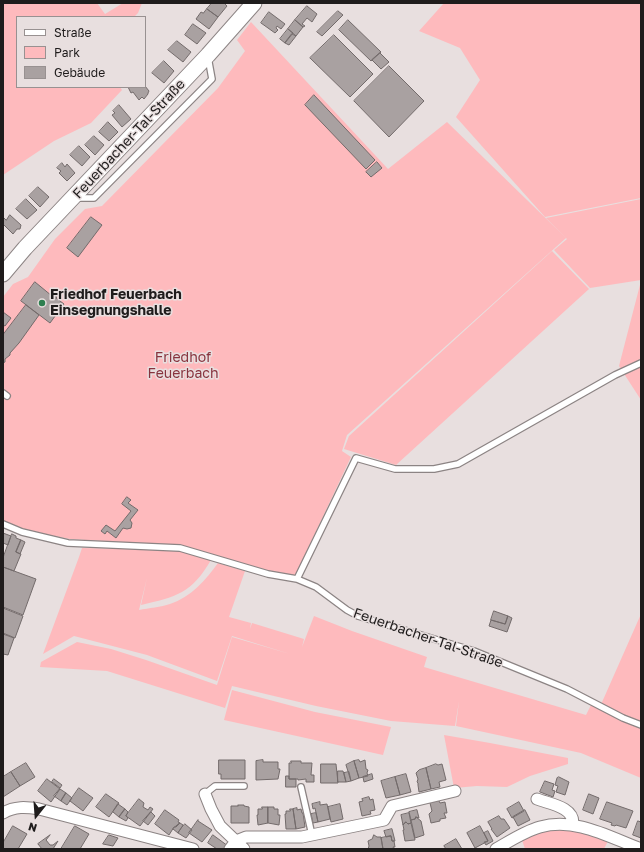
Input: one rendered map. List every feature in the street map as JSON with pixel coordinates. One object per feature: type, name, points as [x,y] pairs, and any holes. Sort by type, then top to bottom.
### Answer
[{"type":"main road","name":"Feuerbacher-Tal-Straße","points":[[3,274],[25,248],[208,55],[254,3]]},
{"type":"street","points":[[205,794],[220,826],[236,846],[246,837],[302,837],[384,820],[392,806],[455,791]]},
{"type":"street","points":[[537,799],[564,809],[570,814],[573,824]]},
{"type":"street","points":[[3,813],[20,807],[39,809],[193,849]]},
{"type":"street","points":[[496,849],[523,834],[540,827],[560,824],[573,824],[641,849]]},
{"type":"lane","points":[[297,579],[356,458],[395,468],[434,470],[458,464],[615,375],[641,363]]},
{"type":"lane","name":"Feuerbacher-Tal-Straße","points":[[3,524],[22,532],[68,543],[180,548],[268,574],[297,579],[316,587],[358,616],[480,653],[566,689],[623,718],[641,725]]},
{"type":"lane","points":[[205,794],[215,786],[244,786]]},
{"type":"lane","points":[[302,787],[312,835]]},
{"type":"green space","points":[[3,3],[97,3],[105,14],[123,3],[142,3],[138,13],[135,16],[16,16],[16,88],[121,88],[122,90],[91,123],[54,141],[3,175]]},
{"type":"green space","points":[[444,3],[641,3],[641,198],[545,217],[456,117],[480,80],[460,48],[419,31]]},
{"type":"green space","name":"Friedhof Feuerbach","points":[[251,22],[388,169],[447,122],[566,238],[347,435],[342,451],[351,457],[295,576],[265,570],[181,546],[70,539],[9,527],[3,524],[3,297],[13,284],[28,277],[55,239],[85,209],[102,206],[218,88],[245,51],[237,40]]},
{"type":"green space","points":[[641,199],[641,280],[590,288],[554,250],[567,239],[546,218]]},
{"type":"green space","points":[[552,251],[589,289],[396,465],[344,449],[349,436]]},
{"type":"green space","points":[[641,281],[641,400],[619,366]]},
{"type":"green space","points":[[82,548],[179,550],[211,560],[197,580],[190,587],[174,596],[141,605],[147,578],[139,610],[166,605],[185,597],[203,582],[218,563],[245,571],[229,617],[251,623],[250,629],[252,623],[304,639],[302,647],[314,616],[427,657],[424,667],[586,715],[591,705],[599,709],[641,614],[641,778],[581,753],[456,726],[459,701],[455,726],[391,721],[316,706],[232,686],[225,708],[107,671],[40,667],[41,662],[77,642],[111,649],[217,685],[232,637],[290,654],[232,636],[217,681],[147,655],[74,636],[43,654]]},
{"type":"green space","points":[[232,690],[315,712],[391,727],[383,755],[224,720]]},
{"type":"green space","points":[[444,735],[568,758],[568,764],[530,776],[507,787],[477,786],[454,788]]},
{"type":"green space","points":[[576,829],[608,841],[604,849],[525,849],[522,840],[543,831]]},
{"type":"building","points":[[212,3],[224,3],[227,6],[218,17],[207,9]]},
{"type":"building","points":[[307,6],[317,14],[312,22],[307,18],[302,24],[305,26],[303,27],[295,20]]},
{"type":"building","points":[[207,9],[218,17],[209,29],[196,19],[201,12],[203,13]]},
{"type":"building","points":[[338,11],[343,15],[322,36],[317,32]]},
{"type":"building","points":[[269,12],[285,24],[281,29],[277,26],[276,28],[278,30],[275,33],[261,23]]},
{"type":"building","points":[[295,20],[303,27],[296,36],[288,29]]},
{"type":"building","points":[[348,20],[381,52],[371,61],[339,30]]},
{"type":"building","points":[[193,24],[206,33],[197,44],[185,35]]},
{"type":"building","points":[[288,29],[293,33],[285,43],[280,39]]},
{"type":"building","points":[[292,34],[296,36],[289,45],[285,43]]},
{"type":"building","points":[[334,35],[373,74],[350,97],[310,58]]},
{"type":"building","points":[[177,41],[191,52],[183,62],[168,50]]},
{"type":"building","points":[[380,53],[389,62],[381,69],[372,60]]},
{"type":"building","points":[[164,61],[174,71],[164,83],[152,73]]},
{"type":"building","points":[[389,66],[424,101],[389,137],[354,101]]},
{"type":"building","points":[[146,87],[149,91],[144,99],[142,97],[139,100],[133,92],[131,93],[128,88]]},
{"type":"building","points":[[314,95],[375,160],[366,169],[305,105]]},
{"type":"building","points":[[119,105],[131,119],[122,127],[112,115],[115,113],[113,111]]},
{"type":"building","points":[[108,122],[118,132],[109,141],[99,132]]},
{"type":"building","points":[[94,136],[104,145],[95,155],[85,145]]},
{"type":"building","points":[[79,146],[90,157],[82,166],[70,155]]},
{"type":"building","points":[[377,162],[382,168],[371,177],[366,172]]},
{"type":"building","points":[[62,163],[65,167],[67,164],[75,173],[67,181],[59,173],[61,171],[57,168]]},
{"type":"building","points":[[38,187],[49,197],[40,207],[29,196]]},
{"type":"building","points":[[26,199],[37,210],[27,219],[16,209]]},
{"type":"building","points":[[10,215],[21,225],[20,229],[17,229],[13,234],[3,224],[3,219],[4,218],[6,220]]},
{"type":"building","points":[[91,217],[102,225],[78,257],[67,248]]},
{"type":"building","name":"Friedhof Feuerbach Einsegnungshalle","points":[[35,282],[52,296],[53,294],[57,297],[56,298],[64,304],[50,323],[21,301]]},
{"type":"building","points":[[26,305],[39,315],[3,363],[3,335]]},
{"type":"building","points":[[3,312],[11,318],[5,326],[3,325]]},
{"type":"building","points":[[127,497],[131,500],[128,503],[138,510],[130,520],[132,523],[131,528],[123,528],[116,538],[107,531],[105,534],[101,531],[106,525],[115,531],[131,511],[122,504]]},
{"type":"building","points":[[3,533],[11,536],[8,545],[3,543]]},
{"type":"building","points":[[12,534],[21,540],[16,552],[21,554],[14,571],[3,567],[3,558]]},
{"type":"building","points":[[21,540],[25,542],[20,554],[16,552]]},
{"type":"building","points":[[3,567],[36,579],[23,615],[3,607]]},
{"type":"building","points":[[3,608],[23,616],[15,638],[3,633]]},
{"type":"building","points":[[494,611],[508,616],[505,624],[491,620]]},
{"type":"building","points":[[508,616],[512,618],[507,632],[489,626],[491,620],[505,624]]},
{"type":"building","points":[[3,634],[14,638],[8,655],[3,654]]},
{"type":"building","points":[[219,760],[245,760],[245,779],[221,779],[221,774],[219,774]]},
{"type":"building","points":[[263,760],[263,762],[278,762],[278,769],[280,769],[278,779],[256,780],[256,761]]},
{"type":"building","points":[[359,760],[360,762],[365,760],[368,776],[359,778],[354,761]]},
{"type":"building","points":[[291,761],[312,763],[311,775],[314,775],[314,782],[306,782],[306,779],[289,779],[289,763],[291,763]]},
{"type":"building","points":[[354,761],[359,778],[351,781],[346,765]]},
{"type":"building","points":[[26,763],[35,777],[20,786],[11,772]]},
{"type":"building","points":[[321,764],[336,764],[338,783],[321,783]]},
{"type":"building","points":[[436,764],[442,764],[446,780],[439,782],[440,787],[431,789],[426,768]]},
{"type":"building","points":[[426,768],[431,789],[419,792],[416,773],[419,770]]},
{"type":"building","points":[[338,771],[343,771],[346,782],[338,782]]},
{"type":"building","points":[[11,772],[20,786],[3,797],[3,777]]},
{"type":"building","points":[[349,772],[351,781],[346,782],[344,773]]},
{"type":"building","points":[[372,774],[373,779],[364,782],[363,777]]},
{"type":"building","points":[[406,774],[411,792],[400,795],[395,777]]},
{"type":"building","points":[[286,776],[289,776],[289,779],[296,779],[296,787],[286,787]]},
{"type":"building","points":[[395,777],[400,795],[386,798],[381,781]]},
{"type":"building","points":[[559,777],[569,782],[565,795],[556,792],[558,786],[555,785],[557,778]]},
{"type":"building","points":[[47,779],[60,789],[51,802],[38,791]]},
{"type":"building","points":[[54,779],[62,785],[60,788],[52,782]]},
{"type":"building","points":[[545,781],[554,784],[552,790],[555,791],[553,797],[540,792]]},
{"type":"building","points":[[79,788],[93,798],[83,811],[70,801]]},
{"type":"building","points":[[60,789],[66,793],[61,801],[54,796]]},
{"type":"building","points":[[66,793],[72,798],[67,805],[61,801]]},
{"type":"building","points":[[106,794],[119,803],[109,817],[96,807]]},
{"type":"building","points":[[589,794],[599,798],[593,814],[583,810]]},
{"type":"building","points":[[369,797],[370,800],[373,799],[375,810],[370,811],[371,814],[362,816],[359,802],[363,801],[362,799]]},
{"type":"building","points":[[139,799],[144,803],[143,807],[148,810],[150,807],[153,809],[140,826],[126,816]]},
{"type":"building","points":[[439,801],[440,803],[445,802],[447,813],[444,813],[446,818],[431,823],[429,814],[432,811],[430,803]]},
{"type":"building","points":[[320,802],[320,805],[327,804],[330,819],[318,822],[315,808],[313,809],[312,804]]},
{"type":"building","points":[[519,802],[524,811],[512,818],[507,809]]},
{"type":"building","points":[[607,802],[633,811],[626,828],[611,825],[612,823],[600,819]]},
{"type":"building","points":[[118,804],[125,809],[119,817],[113,812]]},
{"type":"building","points":[[340,804],[343,819],[331,822],[328,807]]},
{"type":"building","points":[[238,805],[249,807],[249,823],[231,823],[231,806]]},
{"type":"building","points":[[262,807],[268,807],[268,823],[258,825],[258,809],[262,809]]},
{"type":"building","points":[[268,807],[278,809],[278,815],[280,815],[279,825],[268,823]]},
{"type":"building","points":[[297,808],[297,810],[301,809],[303,813],[305,827],[296,829],[293,809]]},
{"type":"building","points":[[125,809],[128,812],[126,816],[128,818],[126,821],[119,817]]},
{"type":"building","points":[[290,809],[293,809],[296,829],[286,829],[285,814],[286,811],[290,811]]},
{"type":"building","points":[[165,810],[179,820],[178,822],[180,823],[174,827],[169,835],[155,824]]},
{"type":"building","points":[[417,810],[419,818],[416,817],[415,819],[411,820],[409,812]]},
{"type":"building","points":[[525,810],[530,820],[518,826],[513,817]]},
{"type":"building","points":[[151,812],[155,816],[148,825],[143,821]]},
{"type":"building","points":[[316,813],[318,822],[313,823],[311,814]]},
{"type":"building","points":[[409,813],[411,823],[408,824],[406,822],[403,825],[401,815]]},
{"type":"building","points":[[499,816],[501,819],[504,819],[510,828],[497,837],[488,822]]},
{"type":"building","points":[[416,817],[421,821],[424,835],[415,838],[411,820],[415,819]]},
{"type":"building","points":[[198,820],[212,830],[202,842],[189,833]]},
{"type":"building","points":[[638,821],[641,822],[641,838],[633,835]]},
{"type":"building","points":[[406,822],[408,824],[411,823],[415,840],[405,841],[403,825]]},
{"type":"building","points":[[180,823],[183,825],[178,833],[173,829]]},
{"type":"building","points":[[185,824],[192,830],[186,838],[178,833]]},
{"type":"building","points":[[13,826],[27,834],[18,849],[3,849],[3,843]]},
{"type":"building","points":[[75,826],[89,834],[80,849],[61,849]]},
{"type":"building","points":[[480,826],[488,841],[475,848],[467,833]]},
{"type":"building","points":[[392,829],[395,841],[392,841],[391,836],[386,837],[384,831]]},
{"type":"building","points":[[488,831],[493,841],[486,845],[484,842],[488,841],[484,833]]},
{"type":"building","points":[[50,835],[46,840],[50,845],[53,845],[58,841],[53,849],[42,849],[38,844]]},
{"type":"building","points":[[109,835],[118,838],[113,846],[103,844]]},
{"type":"building","points":[[213,835],[228,846],[226,849],[217,849],[208,843]]},
{"type":"building","points":[[374,835],[381,837],[383,849],[368,849],[368,841],[372,839]]},
{"type":"building","points":[[391,836],[392,841],[394,841],[394,849],[383,849],[381,838]]},
{"type":"building","points":[[456,839],[462,849],[446,849],[444,846]]},
{"type":"place","name":"Friedhof Feuerbach Einsegnungshalle","points":[[42,303]]}]
